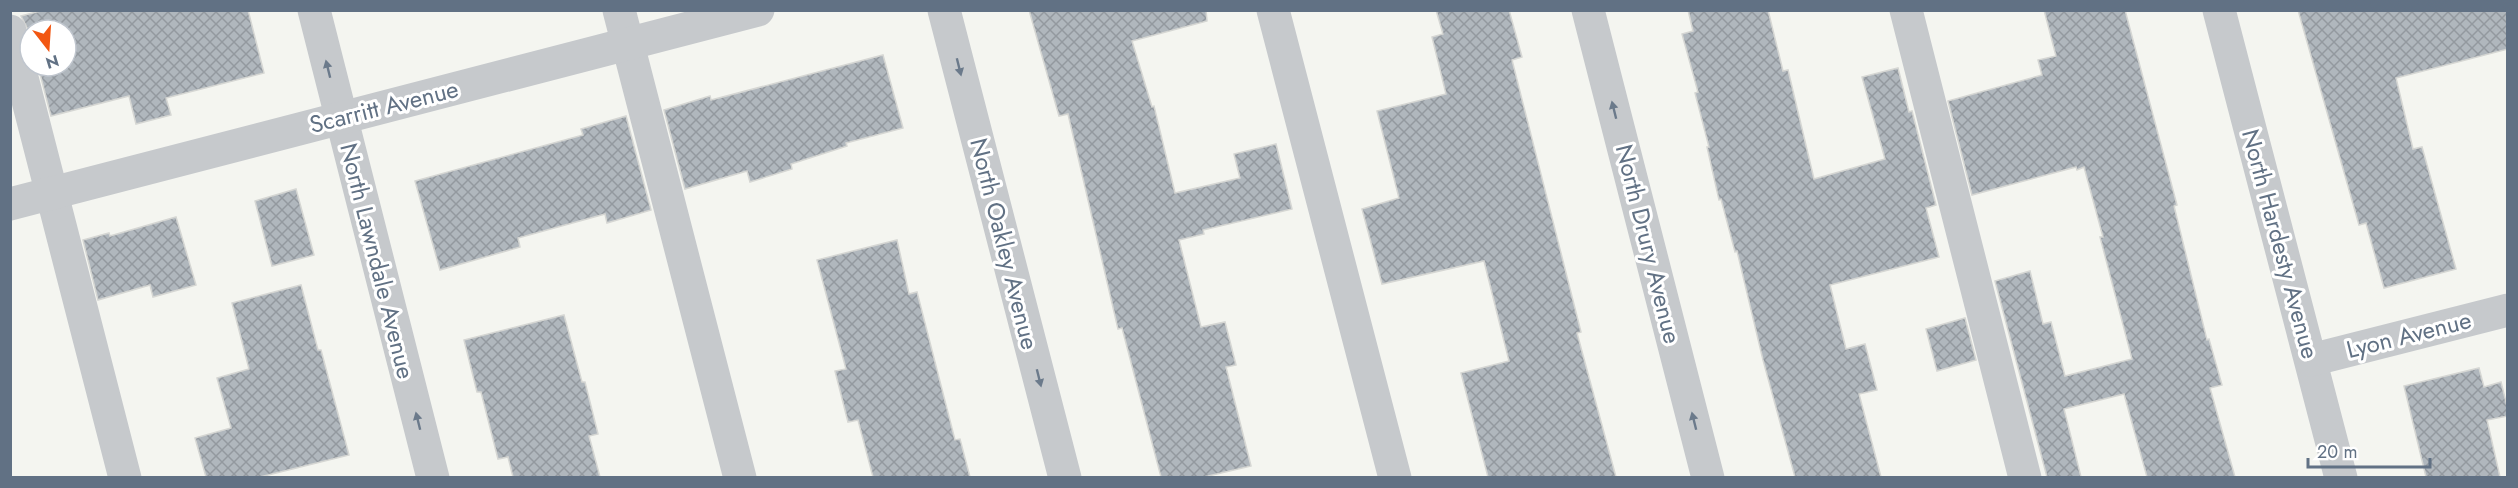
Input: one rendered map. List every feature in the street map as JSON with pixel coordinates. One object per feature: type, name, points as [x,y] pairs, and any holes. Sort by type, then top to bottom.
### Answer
[{"type":"street","name":"North Lawndale Avenue","points":[[314,10],[433,477]]},
{"type":"street","points":[[619,10],[740,477]]},
{"type":"street","name":"Scarritt Avenue","points":[[10,204],[758,10]]},
{"type":"street","name":"North Oakley Avenue","points":[[944,10],[1065,477]]},
{"type":"street","points":[[1273,10],[1395,477]]},
{"type":"street","name":"North Drury Avenue","points":[[1588,10],[1708,477]]},
{"type":"street","points":[[1906,10],[2025,477]]},
{"type":"street","name":"North Hardesty Avenue","points":[[2219,10],[2341,477]]},
{"type":"street","points":[[10,31],[124,477]]},
{"type":"street","name":"Lyon Avenue","points":[[2311,360],[2508,310]]},
{"type":"building","points":[[44,10],[248,10],[264,73],[166,98],[171,115],[136,124],[129,96],[51,116],[41,78],[78,78],[78,18],[22,18],[21,16]]},
{"type":"building","points":[[1029,10],[1206,10],[1207,21],[1132,41],[1152,107],[1154,106],[1175,193],[1240,178],[1234,154],[1276,144],[1292,209],[1203,230],[1204,234],[1179,240],[1201,327],[1225,322],[1236,365],[1226,367],[1251,466],[1204,477],[1161,477],[1122,328],[1118,329],[1068,114],[1059,116]]},
{"type":"building","points":[[1436,10],[1509,10],[1522,57],[1512,60],[1581,332],[1577,333],[1616,477],[1488,477],[1461,373],[1509,361],[1484,261],[1382,284],[1362,209],[1399,198],[1377,111],[1446,94],[1432,37],[1443,34]]},
{"type":"building","points":[[1688,10],[1768,10],[1783,71],[1788,70],[1814,179],[1885,159],[1862,77],[1898,68],[1909,112],[1912,111],[1936,205],[1926,208],[1939,257],[1830,285],[1846,349],[1865,344],[1877,390],[1859,394],[1881,477],[1795,477],[1763,360],[1737,251],[1735,252],[1721,199],[1719,200],[1707,147],[1709,147],[1695,93],[1698,92],[1682,34],[1693,31]]},
{"type":"building","points":[[2044,10],[2125,10],[2177,205],[2174,206],[2207,340],[2209,339],[2222,385],[2210,388],[2235,477],[2147,477],[2124,394],[2064,409],[2081,477],[2047,477],[1995,281],[2030,271],[2043,324],[2051,322],[2065,376],[2132,359],[2100,237],[2103,237],[2084,167],[2077,170],[2076,167],[1972,195],[1948,101],[2042,75],[2038,60],[2056,56]]},
{"type":"building","points":[[2298,10],[2508,10],[2508,49],[2396,78],[2413,149],[2422,147],[2456,269],[2384,288],[2366,223],[2359,225]]},
{"type":"building","points":[[883,55],[903,128],[846,143],[847,146],[791,164],[792,169],[750,182],[747,171],[685,189],[664,110],[710,96],[711,100]]},
{"type":"building","points":[[626,116],[651,210],[607,223],[605,214],[518,238],[520,247],[440,270],[415,181],[583,135],[581,129]]},
{"type":"building","points":[[296,189],[314,255],[272,266],[255,201]]},
{"type":"building","points":[[176,217],[196,285],[153,297],[150,285],[98,300],[83,240],[109,233],[110,236]]},
{"type":"building","points":[[897,240],[909,294],[917,292],[955,440],[960,439],[970,477],[873,477],[858,420],[848,422],[835,371],[846,369],[817,260]]},
{"type":"building","points":[[301,285],[349,455],[260,477],[206,477],[195,438],[231,428],[217,378],[249,369],[232,303]]},
{"type":"building","points":[[564,315],[598,434],[589,436],[600,477],[513,477],[508,457],[498,459],[481,392],[477,392],[464,340]]},
{"type":"building","points":[[1965,318],[1976,360],[1937,371],[1926,329]]},
{"type":"building","points":[[2479,368],[2484,387],[2501,382],[2508,410],[2508,416],[2487,420],[2500,477],[2426,477],[2404,386]]}]
